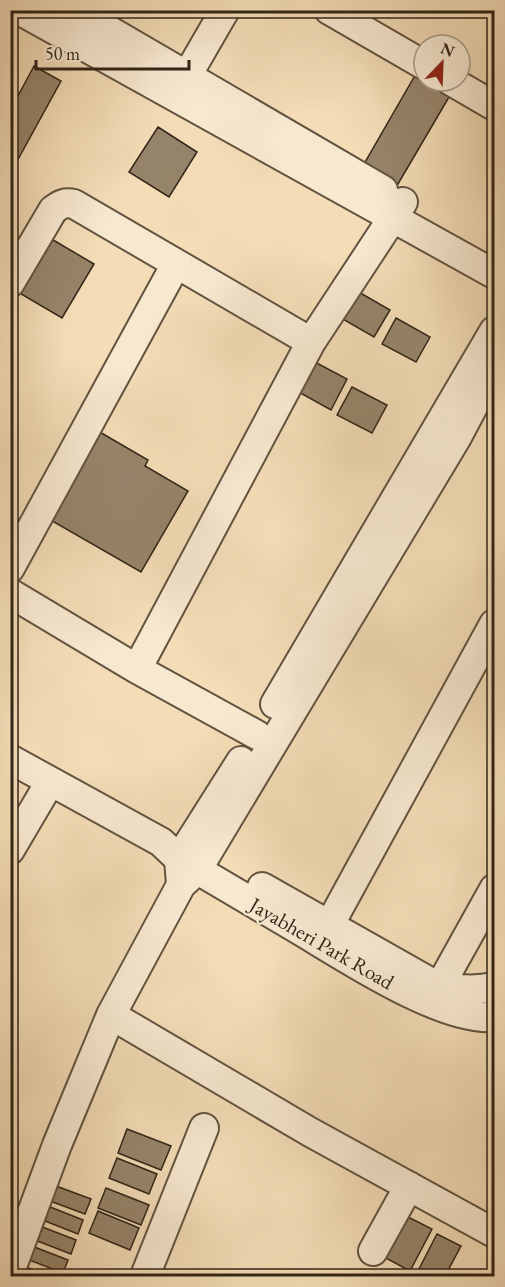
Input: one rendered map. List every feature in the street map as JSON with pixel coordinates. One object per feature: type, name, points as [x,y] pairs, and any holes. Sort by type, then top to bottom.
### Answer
[{"type":"street","points":[[19,10],[73,17],[180,87],[398,210],[495,274]]},
{"type":"street","points":[[180,87],[225,10]]},
{"type":"street","points":[[329,10],[412,59]]},
{"type":"street","points":[[472,93],[495,106]]},
{"type":"street","points":[[10,283],[53,210],[67,202],[311,342]]},
{"type":"street","points":[[398,210],[495,252]]},
{"type":"street","points":[[137,669],[311,342],[398,210]]},
{"type":"street","points":[[10,568],[176,264]]},
{"type":"street","points":[[10,1272],[57,1145],[111,1015],[186,859],[495,331]]},
{"type":"street","points":[[186,859],[457,437],[495,367]]},
{"type":"street","points":[[10,593],[137,669],[257,735]]},
{"type":"street","points":[[330,924],[495,624]]},
{"type":"street","name":"Jayabheri Park Road","points":[[10,759],[186,859],[331,950],[418,998],[460,1012],[495,1017]]},
{"type":"street","points":[[10,850],[50,782]]},
{"type":"street","name":"Jayabheri Park Road","points":[[186,859],[330,924],[440,986],[464,990],[495,987]]},
{"type":"street","points":[[440,986],[495,889]]},
{"type":"street","points":[[111,1015],[310,1132],[495,1233]]},
{"type":"street","points":[[145,1276],[204,1128]]},
{"type":"street","points":[[373,1251],[409,1186]]},
{"type":"building","points":[[34,66],[61,81],[16,163],[10,160],[10,111]]},
{"type":"building","points":[[412,81],[412,93],[451,93],[398,184],[364,164]]},
{"type":"building","points":[[158,127],[197,152],[169,197],[129,172]]},
{"type":"building","points":[[48,237],[94,264],[62,318],[16,291]]},
{"type":"building","points":[[350,287],[390,310],[374,337],[334,314]]},
{"type":"building","points":[[396,318],[430,337],[416,362],[382,344]]},
{"type":"building","points":[[311,360],[347,379],[331,410],[295,390]]},
{"type":"building","points":[[352,387],[387,405],[372,433],[337,415]]},
{"type":"building","points":[[98,431],[148,460],[145,466],[188,491],[141,572],[47,518]]},
{"type":"building","points":[[127,1129],[171,1146],[161,1170],[118,1153]]},
{"type":"building","points":[[117,1158],[157,1174],[149,1194],[109,1178]]},
{"type":"building","points":[[48,1183],[91,1199],[85,1214],[42,1198]]},
{"type":"building","points":[[106,1188],[149,1205],[141,1225],[98,1208]]},
{"type":"building","points":[[40,1203],[83,1220],[78,1234],[35,1217]]},
{"type":"building","points":[[98,1211],[139,1228],[130,1250],[89,1233]]},
{"type":"building","points":[[404,1215],[432,1229],[410,1271],[382,1256]]},
{"type":"building","points":[[32,1223],[76,1240],[71,1254],[27,1237]]},
{"type":"building","points":[[437,1234],[461,1246],[445,1276],[433,1276],[419,1269]]},
{"type":"building","points":[[24,1243],[68,1260],[63,1273],[19,1256]]},
{"type":"building","points":[[16,1264],[37,1271],[35,1276],[12,1276]]}]
